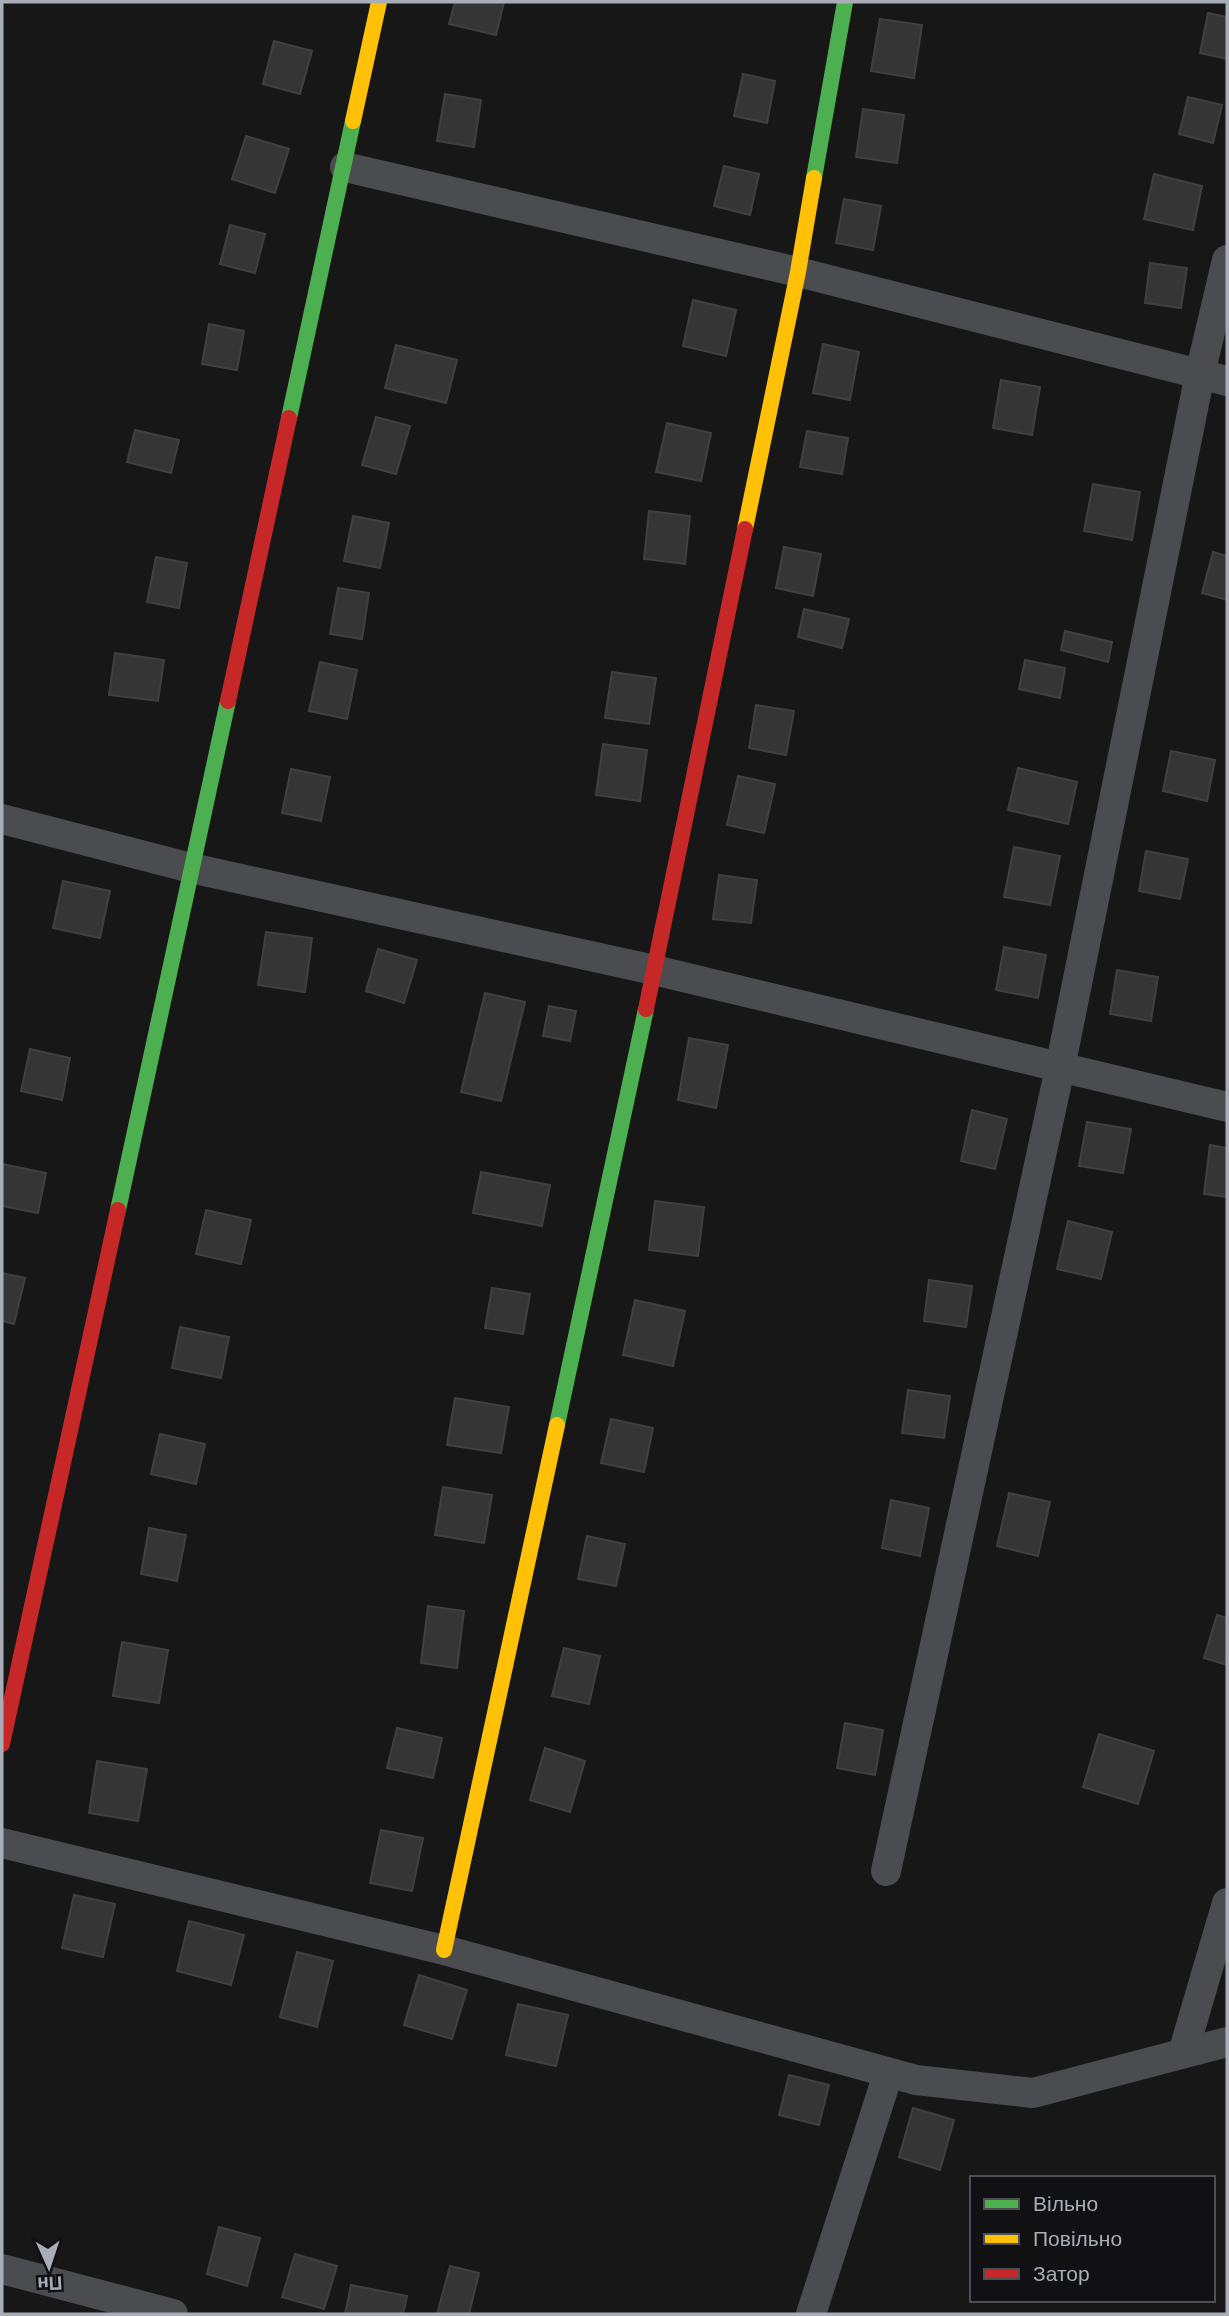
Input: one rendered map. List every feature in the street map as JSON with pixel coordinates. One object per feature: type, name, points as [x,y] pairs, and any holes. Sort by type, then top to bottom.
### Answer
[{"type":"street","points":[[2,1744],[379,2]]},
{"type":"street","points":[[444,1950],[654,970],[799,272],[845,2]]},
{"type":"street","points":[[345,167],[799,272],[1214,377]]},
{"type":"street","points":[[886,1871],[1060,1068],[1214,377],[1227,260]]},
{"type":"street","points":[[2,819],[191,868],[654,970],[1227,1107]]},
{"type":"street","points":[[2,1843],[444,1950],[916,2080],[1033,2093],[1227,2042]]},
{"type":"street","points":[[1183,2053],[1227,1903]]},
{"type":"street","points":[[811,2314],[888,2074]]},
{"type":"street","points":[[2,2269],[173,2314]]},
{"type":"building","points":[[455,2],[504,2],[496,35],[449,24]]},
{"type":"building","points":[[1208,13],[1227,17],[1227,59],[1200,53]]},
{"type":"building","points":[[880,19],[922,25],[914,78],[871,71]]},
{"type":"building","points":[[274,41],[312,51],[300,94],[263,84]]},
{"type":"building","points":[[743,74],[775,81],[767,123],[734,116]]},
{"type":"building","points":[[445,94],[481,100],[474,147],[437,141]]},
{"type":"building","points":[[1188,97],[1222,105],[1213,143],[1179,134]]},
{"type":"building","points":[[863,109],[904,115],[897,163],[856,157]]},
{"type":"building","points":[[246,136],[289,149],[275,193],[232,179]]},
{"type":"building","points":[[724,166],[759,174],[750,215],[714,206]]},
{"type":"building","points":[[1154,174],[1202,186],[1193,230],[1144,219]]},
{"type":"building","points":[[844,199],[881,206],[873,250],[836,243]]},
{"type":"building","points":[[230,225],[265,234],[255,273],[220,264]]},
{"type":"building","points":[[1150,263],[1187,268],[1181,308],[1145,303]]},
{"type":"building","points":[[693,300],[736,310],[726,356],[683,346]]},
{"type":"building","points":[[209,324],[244,331],[237,370],[202,364]]},
{"type":"building","points":[[823,344],[859,352],[850,400],[813,393]]},
{"type":"building","points":[[396,345],[457,360],[446,403],[385,388]]},
{"type":"building","points":[[1001,380],[1040,387],[1032,435],[993,428]]},
{"type":"building","points":[[376,417],[410,426],[396,474],[362,465]]},
{"type":"building","points":[[667,423],[711,433],[701,481],[656,472]]},
{"type":"building","points":[[135,430],[179,440],[171,473],[127,462]]},
{"type":"building","points":[[807,431],[848,438],[842,474],[800,467]]},
{"type":"building","points":[[1093,484],[1140,492],[1132,540],[1084,531]]},
{"type":"building","points":[[649,511],[690,516],[685,564],[644,559]]},
{"type":"building","points":[[353,516],[389,523],[380,568],[344,561]]},
{"type":"building","points":[[784,547],[821,554],[813,596],[776,588]]},
{"type":"building","points":[[1213,552],[1227,556],[1227,600],[1202,593]]},
{"type":"building","points":[[156,557],[187,563],[179,608],[147,602]]},
{"type":"building","points":[[338,588],[369,593],[362,639],[330,634]]},
{"type":"building","points":[[804,609],[849,619],[842,648],[798,637]]},
{"type":"building","points":[[1065,631],[1112,642],[1108,662],[1061,650]]},
{"type":"building","points":[[115,653],[164,660],[158,701],[109,695]]},
{"type":"building","points":[[1025,660],[1065,668],[1060,698],[1019,689]]},
{"type":"building","points":[[320,662],[357,670],[347,719],[309,711]]},
{"type":"building","points":[[612,672],[656,678],[649,724],[605,718]]},
{"type":"building","points":[[756,705],[794,711],[786,755],[749,748]]},
{"type":"building","points":[[603,744],[647,750],[640,801],[596,795]]},
{"type":"building","points":[[1171,751],[1215,760],[1207,801],[1163,791]]},
{"type":"building","points":[[1018,768],[1077,782],[1068,824],[1008,810]]},
{"type":"building","points":[[291,769],[330,777],[321,821],[282,813]]},
{"type":"building","points":[[738,776],[775,784],[764,833],[727,825]]},
{"type":"building","points":[[1014,847],[1060,856],[1050,905],[1004,897]]},
{"type":"building","points":[[1146,851],[1188,859],[1180,899],[1139,891]]},
{"type":"building","points":[[719,875],[757,880],[751,923],[713,919]]},
{"type":"building","points":[[63,881],[110,891],[100,938],[53,928]]},
{"type":"building","points":[[266,932],[312,938],[305,992],[258,985]]},
{"type":"building","points":[[1004,947],[1046,955],[1038,998],[996,990]]},
{"type":"building","points":[[378,949],[417,960],[404,1003],[366,991]]},
{"type":"building","points":[[1117,970],[1158,977],[1151,1021],[1110,1014]]},
{"type":"building","points":[[485,993],[525,1002],[501,1101],[461,1092]]},
{"type":"building","points":[[549,1006],[576,1011],[570,1041],[543,1036]]},
{"type":"building","points":[[689,1038],[728,1045],[716,1108],[678,1100]]},
{"type":"building","points":[[30,1049],[70,1058],[62,1100],[21,1091]]},
{"type":"building","points":[[972,1110],[1007,1119],[995,1169],[961,1161]]},
{"type":"building","points":[[1087,1122],[1131,1129],[1123,1173],[1079,1166]]},
{"type":"building","points":[[1210,1145],[1227,1148],[1227,1197],[1204,1194]]},
{"type":"building","points":[[2,1164],[46,1173],[38,1213],[2,1206]]},
{"type":"building","points":[[481,1172],[550,1185],[542,1226],[473,1213]]},
{"type":"building","points":[[655,1201],[704,1207],[698,1256],[649,1250]]},
{"type":"building","points":[[206,1210],[251,1220],[241,1264],[196,1254]]},
{"type":"building","points":[[1068,1221],[1112,1232],[1101,1279],[1057,1269]]},
{"type":"building","points":[[2,1273],[25,1278],[14,1324],[2,1321]]},
{"type":"building","points":[[929,1280],[972,1286],[966,1327],[924,1321]]},
{"type":"building","points":[[492,1288],[530,1294],[523,1334],[485,1328]]},
{"type":"building","points":[[635,1300],[685,1311],[673,1366],[623,1355]]},
{"type":"building","points":[[180,1327],[229,1337],[221,1378],[172,1368]]},
{"type":"building","points":[[908,1390],[950,1396],[944,1438],[902,1433]]},
{"type":"building","points":[[455,1398],[509,1407],[501,1453],[447,1445]]},
{"type":"building","points":[[611,1419],[653,1428],[644,1472],[601,1463]]},
{"type":"building","points":[[160,1434],[205,1444],[196,1484],[151,1474]]},
{"type":"building","points":[[443,1487],[492,1495],[484,1543],[435,1535]]},
{"type":"building","points":[[1009,1493],[1050,1502],[1038,1556],[997,1546]]},
{"type":"building","points":[[891,1500],[929,1508],[920,1556],[882,1548]]},
{"type":"building","points":[[149,1528],[186,1535],[177,1581],[141,1574]]},
{"type":"building","points":[[587,1536],[625,1544],[616,1586],[578,1579]]},
{"type":"building","points":[[428,1606],[464,1611],[457,1668],[421,1663]]},
{"type":"building","points":[[1217,1615],[1227,1618],[1227,1665],[1204,1658]]},
{"type":"building","points":[[122,1642],[168,1650],[159,1703],[113,1696]]},
{"type":"building","points":[[564,1648],[600,1656],[589,1704],[552,1696]]},
{"type":"building","points":[[845,1723],[883,1730],[875,1775],[837,1768]]},
{"type":"building","points":[[397,1728],[442,1738],[433,1778],[387,1768]]},
{"type":"building","points":[[1099,1734],[1154,1751],[1138,1804],[1083,1787]]},
{"type":"building","points":[[545,1748],[585,1761],[570,1812],[530,1800]]},
{"type":"building","points":[[97,1761],[147,1769],[138,1821],[89,1813]]},
{"type":"building","points":[[381,1830],[423,1838],[412,1891],[370,1883]]},
{"type":"building","points":[[74,1895],[115,1904],[103,1957],[62,1948]]},
{"type":"building","points":[[189,1921],[244,1935],[231,1985],[177,1971]]},
{"type":"building","points":[[297,1952],[333,1961],[317,2027],[280,2017]]},
{"type":"building","points":[[419,1975],[467,1990],[452,2039],[404,2025]]},
{"type":"building","points":[[518,2004],[568,2015],[556,2066],[506,2055]]},
{"type":"building","points":[[789,2075],[829,2085],[819,2125],[779,2115]]},
{"type":"building","points":[[913,2108],[954,2120],[940,2170],[899,2157]]},
{"type":"building","points":[[219,2227],[260,2238],[247,2286],[207,2274]]},
{"type":"building","points":[[295,2254],[337,2266],[324,2309],[282,2297]]},
{"type":"building","points":[[450,2266],[479,2273],[469,2314],[437,2314]]},
{"type":"building","points":[[351,2285],[407,2296],[403,2314],[345,2314]]},
{"type":"traffic: fast","points":[[814,178],[845,2]]},
{"type":"traffic: fast","points":[[289,418],[353,121]]},
{"type":"traffic: fast","points":[[118,1210],[228,701]]},
{"type":"traffic: fast","points":[[557,1425],[646,1009]]},
{"type":"traffic: slow","points":[[353,121],[379,2]]},
{"type":"traffic: slow","points":[[745,529],[798,272],[814,178]]},
{"type":"traffic: slow","points":[[444,1950],[557,1425]]},
{"type":"traffic: jam","points":[[228,701],[289,418]]},
{"type":"traffic: jam","points":[[646,1009],[745,529]]},
{"type":"traffic: jam","points":[[2,1744],[118,1210]]}]
